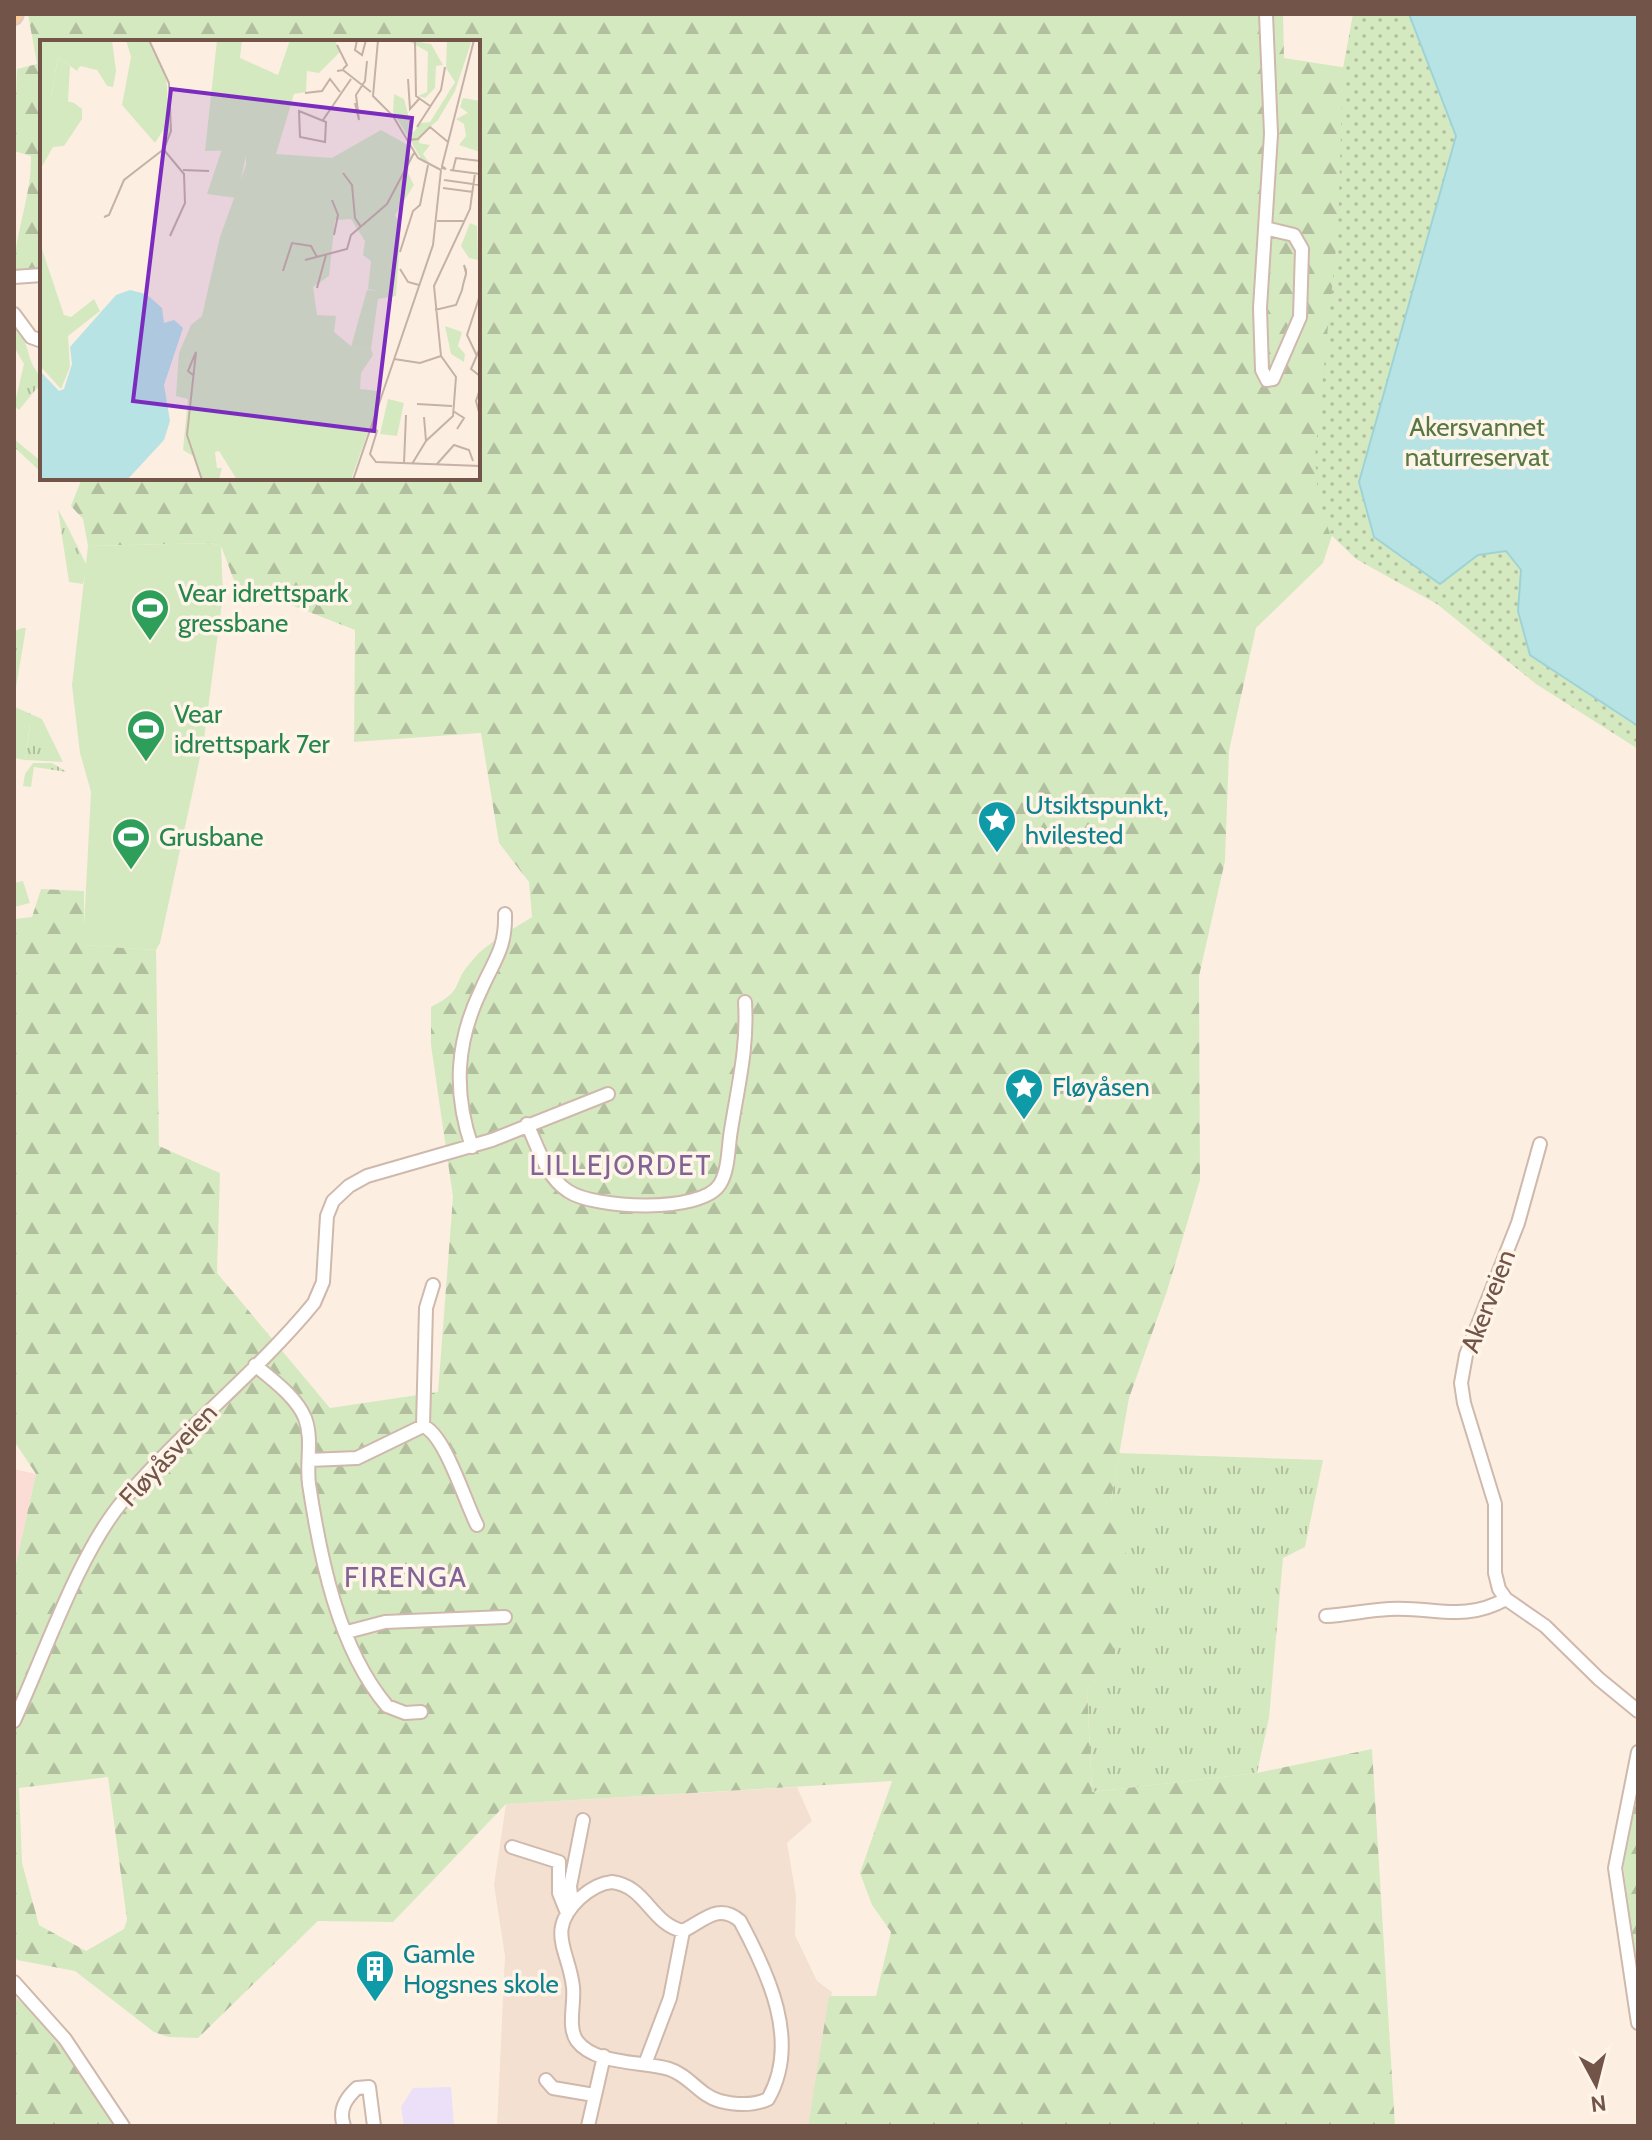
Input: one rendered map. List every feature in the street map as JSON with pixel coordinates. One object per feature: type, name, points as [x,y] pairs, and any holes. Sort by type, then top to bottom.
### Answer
[{"type":"street","points":[[1265,228],[1294,235],[1302,249],[1300,317],[1273,379],[1267,380],[1262,370],[1260,308],[1265,228],[1271,134],[1266,14]]},
{"type":"street","points":[[14,277],[40,275]]},
{"type":"street","points":[[14,314],[31,337],[40,340]]},
{"type":"street","points":[[505,914],[502,952],[473,1007],[460,1054],[459,1101],[472,1147],[608,1094]]},
{"type":"street","points":[[527,1124],[551,1175],[579,1197],[619,1205],[668,1203],[705,1197],[719,1185],[725,1166],[744,1066],[745,1002]]},
{"type":"street","name":"Akerveien","points":[[1506,1599],[1495,1573],[1495,1504],[1476,1449],[1461,1383],[1466,1355],[1518,1223],[1540,1144]]},
{"type":"street","name":"Fløyåsveien","points":[[14,1721],[82,1570],[109,1519],[139,1483],[303,1316],[319,1294],[324,1266],[324,1228],[338,1196],[356,1181],[472,1147]]},
{"type":"street","points":[[423,1426],[426,1308],[433,1285]]},
{"type":"street","points":[[255,1365],[300,1409],[308,1429],[310,1488],[331,1588],[365,1672],[387,1706],[405,1713],[421,1712]]},
{"type":"street","points":[[309,1460],[357,1458],[423,1426],[431,1429],[440,1442],[477,1525]]},
{"type":"street","points":[[1326,1616],[1388,1609],[1463,1612],[1490,1607],[1506,1599],[1545,1626],[1638,1711]]},
{"type":"street","points":[[347,1632],[385,1622],[505,1617]]},
{"type":"street","points":[[1638,1752],[1615,1868],[1638,2023]]},
{"type":"street","points":[[569,1909],[601,1884],[618,1883],[635,1890],[666,1925],[683,1931],[715,1913],[728,1913],[740,1921],[780,2016],[783,2038],[774,2086],[763,2102],[728,2103],[715,2100],[676,2072],[604,2056],[584,2048],[572,2030],[573,1988],[561,1946],[561,1930],[569,1909],[570,1886],[583,1820]]},
{"type":"street","points":[[512,1847],[559,1862],[559,1893],[569,1909]]},
{"type":"street","points":[[645,2064],[670,1998],[683,1931]]},
{"type":"street","points":[[14,1982],[65,2039],[123,2126]]},
{"type":"street","points":[[588,2126],[604,2056]]},
{"type":"street","points":[[546,2080],[553,2088],[594,2095]]},
{"type":"street","points":[[344,2126],[341,2118],[344,2101],[357,2088],[369,2087],[374,2126]]},
{"type":"shaded area","points":[[14,1469],[36,1474],[14,1572]]},
{"type":"shaded area","points":[[797,1787],[812,1821],[787,1843],[796,1896],[795,1935],[817,1981],[832,1992],[808,2126],[497,2126],[505,1956],[494,1885],[506,1804]]},
{"type":"shaded area","points":[[451,2087],[454,2126],[404,2126],[401,2107],[413,2088]]},
{"type":"green space","points":[[28,14],[1283,14],[1284,58],[1367,71],[1350,481],[1323,563],[1256,628],[1229,751],[1225,861],[1199,976],[1200,1180],[1167,1291],[1129,1398],[1111,1501],[1127,1520],[1124,1616],[1108,1671],[1087,1688],[1092,1792],[1257,1773],[1372,1749],[1395,2126],[808,2126],[829,1996],[876,1996],[891,1932],[872,1905],[860,1873],[892,1781],[506,1804],[393,1922],[318,1921],[198,2038],[168,2037],[154,2032],[75,1971],[17,1960],[14,1955],[14,1572],[36,1474],[14,1441],[14,919],[32,917],[41,889],[84,891],[84,945],[156,950],[159,1146],[220,1173],[217,1273],[330,1408],[438,1392],[453,1197],[431,1045],[431,1007],[454,991],[477,955],[532,917],[529,882],[499,843],[481,733],[354,742],[355,630],[235,583],[221,546],[210,543],[88,546],[83,519],[71,506],[81,480],[480,480],[480,40],[40,40],[40,272],[14,273],[31,171],[31,156],[14,151],[17,69],[37,64]],"holes":[[[108,1777],[127,1920],[124,1929],[86,1951],[39,1925],[22,1863],[19,1788]]]},
{"type":"green space","name":"Akersvannet naturreservat","points":[[1353,14],[1638,14],[1638,749],[1536,684],[1437,604],[1356,559],[1330,534],[1318,499],[1315,456],[1338,228],[1343,68]]},
{"type":"green space","points":[[14,317],[40,379],[40,390],[37,388],[19,410],[14,406],[24,364],[14,347]]},
{"type":"green space","points":[[14,439],[40,460],[40,471],[14,447]]},
{"type":"green space","points":[[58,510],[86,564],[83,584],[69,582]]},
{"type":"green space","points":[[210,543],[221,546],[223,595],[204,739],[160,943],[156,950],[83,945],[91,792],[80,753],[72,685],[88,546]]},
{"type":"green space","points":[[26,628],[14,699],[14,631]]},
{"type":"green space","points":[[15,707],[42,719],[63,762],[25,760],[30,725],[15,722]]},
{"type":"green space","points":[[15,722],[30,724],[25,760],[14,758]]},
{"type":"green space","points":[[33,763],[52,763],[67,772],[34,767],[31,787],[23,786],[25,774]]},
{"type":"green space","points":[[23,881],[30,903],[14,907],[14,883]]},
{"type":"green space","points":[[1119,1453],[1323,1460],[1305,1547],[1283,1558],[1269,1718],[1257,1773],[1092,1792],[1087,1688],[1108,1670],[1111,1501]]},
{"type":"green space","points":[[1638,1790],[1638,1980],[1622,1858]]},
{"type":"green space","points":[[14,1996],[51,2028],[114,2126],[14,2126]]},
{"type":"water","name":"Akersvannet naturreservat","points":[[1409,14],[1638,14],[1638,726],[1530,655],[1518,611],[1521,570],[1506,551],[1478,555],[1440,584],[1374,537],[1359,482],[1456,136]]},
{"type":"place","name":"Vear idrettspark gressbane","points":[[150,642]]},
{"type":"place","name":"Vear idrettspark 7er","points":[[146,763]]},
{"type":"place","name":"Utsiktspunkt, hvilested","points":[[997,854]]},
{"type":"place","name":"Grusbane","points":[[131,871]]},
{"type":"place","name":"Fløyåsen","points":[[1024,1121]]},
{"type":"place","name":"Gamle Hogsnes skole","points":[[375,2003]]},
{"type":"district","name":"LILLEJORDET","points":[[621,1165]]},
{"type":"district","name":"FIRENGA","points":[[406,1577]]}]
